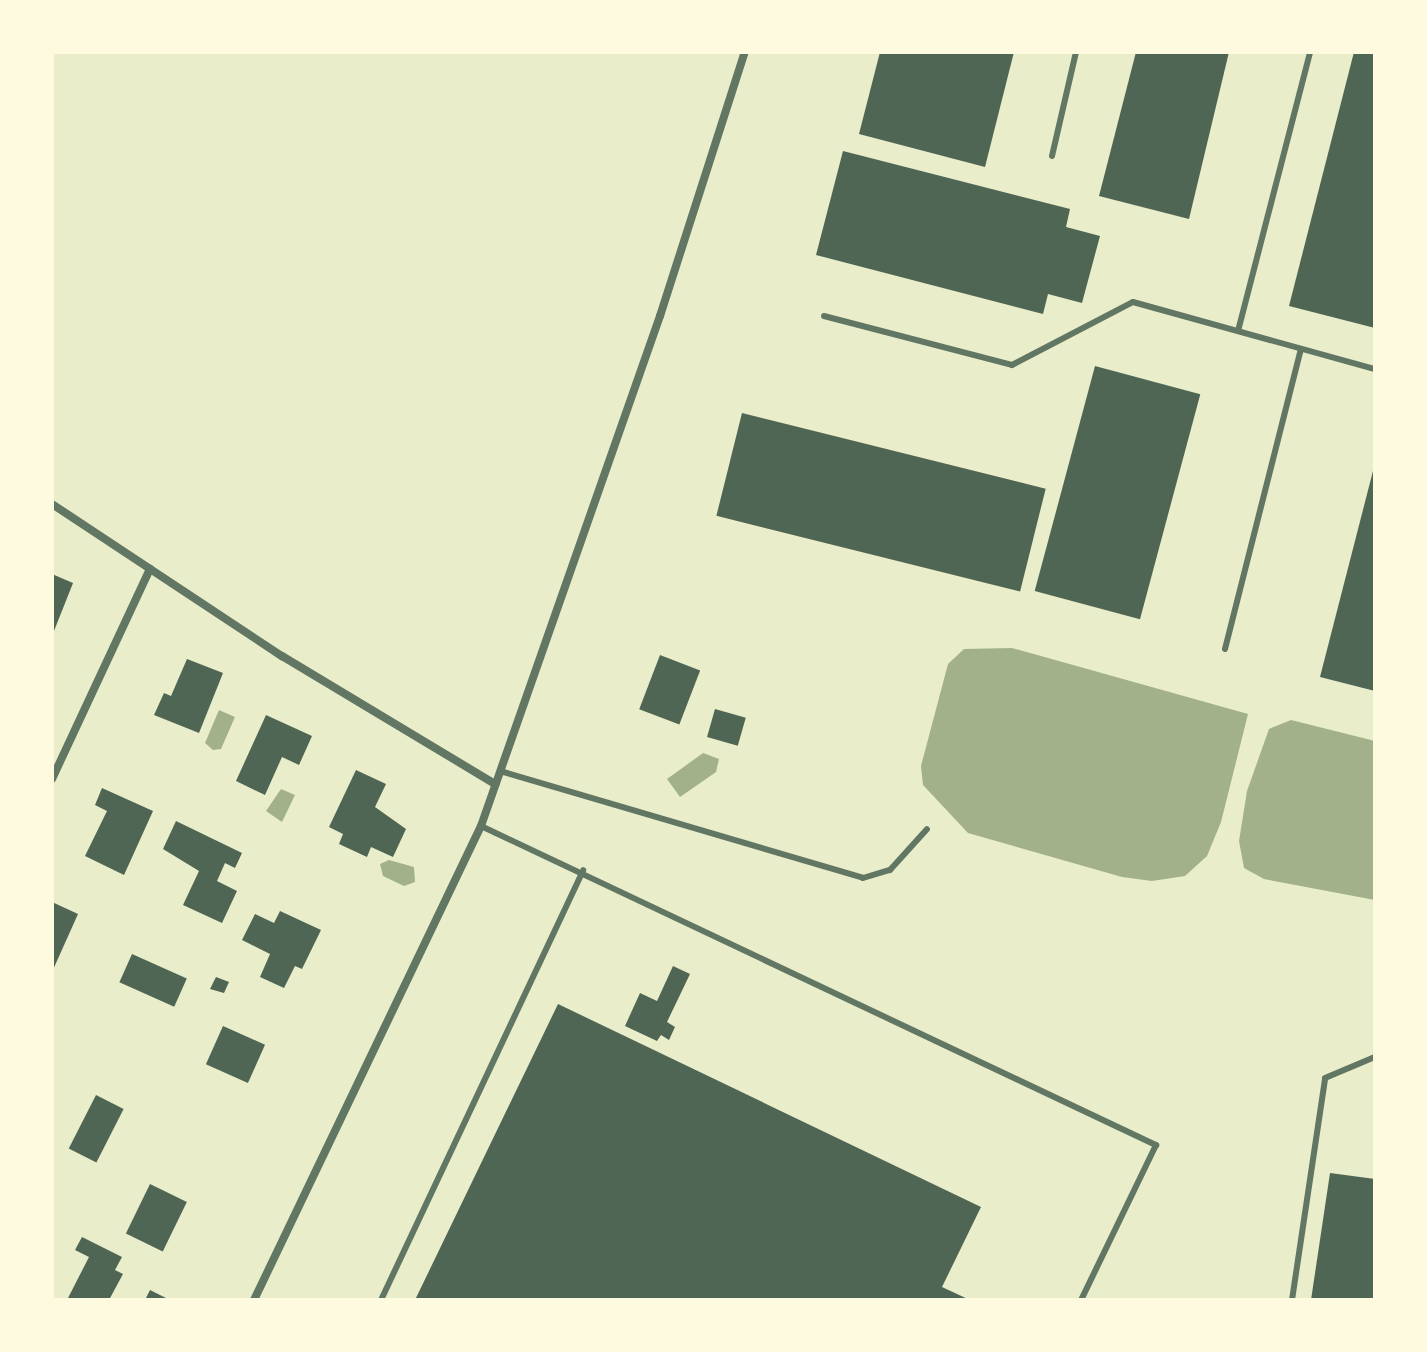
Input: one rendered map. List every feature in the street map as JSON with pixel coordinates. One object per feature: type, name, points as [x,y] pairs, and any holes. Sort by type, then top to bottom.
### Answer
[{"type":"street","points":[[254,1300],[481,826],[660,316],[745,52]]},
{"type":"street","points":[[52,504],[150,569],[495,784]]},
{"type":"street","points":[[52,779],[150,569]]},
{"type":"lane","points":[[1052,156],[1076,52]]},
{"type":"lane","points":[[1238,331],[1310,52]]},
{"type":"lane","points":[[824,316],[1012,365],[1133,302],[1375,369]]},
{"type":"lane","points":[[1225,649],[1301,349]]},
{"type":"lane","points":[[500,771],[863,878],[890,870],[927,829]]},
{"type":"lane","points":[[481,826],[583,870],[1156,1145],[1081,1300]]},
{"type":"lane","points":[[381,1300],[583,870]]},
{"type":"lane","points":[[1292,1300],[1325,1078],[1375,1057]]},
{"type":"shaded area","points":[[1012,648],[1248,714],[1221,822],[1207,856],[1185,876],[1152,881],[1122,877],[968,833],[923,785],[921,766],[948,664],[964,649]]},
{"type":"shaded area","points":[[219,710],[235,717],[221,749],[213,750],[205,743]]},
{"type":"shaded area","points":[[1291,720],[1375,741],[1375,900],[1264,879],[1244,868],[1239,841],[1247,791],[1269,729]]},
{"type":"shaded area","points":[[703,753],[719,759],[716,772],[680,797],[667,779]]},
{"type":"shaded area","points":[[281,789],[295,795],[282,822],[266,811]]},
{"type":"shaded area","points":[[389,860],[414,867],[415,882],[404,886],[383,876],[380,864]]},
{"type":"building","points":[[880,52],[1014,52],[985,167],[859,134]]},
{"type":"building","points":[[1136,52],[1229,52],[1189,219],[1099,196]]},
{"type":"building","points":[[1354,52],[1375,52],[1375,328],[1289,306]]},
{"type":"building","points":[[843,151],[1070,209],[1066,227],[1100,236],[1082,303],[1048,294],[1043,314],[816,255]]},
{"type":"building","points":[[1095,366],[1200,394],[1140,619],[1035,591]]},
{"type":"building","points":[[742,413],[1046,489],[1020,592],[716,516]]},
{"type":"building","points":[[1375,467],[1375,691],[1320,677]]},
{"type":"building","points":[[52,574],[73,583],[52,636]]},
{"type":"building","points":[[660,655],[700,670],[679,725],[639,709]]},
{"type":"building","points":[[187,659],[223,673],[199,733],[154,715],[164,693],[171,696]]},
{"type":"building","points":[[715,709],[746,718],[738,746],[707,737]]},
{"type":"building","points":[[266,715],[312,736],[299,765],[282,757],[265,795],[236,781]]},
{"type":"building","points":[[356,770],[386,784],[375,807],[406,829],[393,857],[371,847],[367,857],[339,844],[343,834],[329,827]]},
{"type":"building","points":[[102,788],[153,811],[124,875],[85,856],[107,811],[95,805]]},
{"type":"building","points":[[176,821],[242,853],[235,868],[225,863],[217,881],[237,891],[222,923],[183,905],[199,871],[163,849]]},
{"type":"building","points":[[52,902],[78,914],[52,972]]},
{"type":"building","points":[[280,911],[321,930],[302,969],[295,966],[284,988],[260,977],[270,954],[242,940],[255,914],[274,923]]},
{"type":"building","points":[[132,954],[187,978],[174,1007],[119,982]]},
{"type":"building","points":[[673,966],[690,974],[667,1022],[675,1027],[669,1040],[661,1035],[657,1041],[625,1026],[640,993],[657,1001]]},
{"type":"building","points":[[216,977],[229,982],[224,993],[210,989]]},
{"type":"building","points":[[558,1004],[981,1207],[942,1287],[970,1300],[415,1300]]},
{"type":"building","points":[[223,1026],[265,1045],[248,1083],[206,1064]]},
{"type":"building","points":[[96,1095],[124,1109],[96,1163],[69,1148]]},
{"type":"building","points":[[1330,1173],[1375,1179],[1375,1300],[1311,1300]]},
{"type":"building","points":[[150,1184],[187,1202],[163,1251],[126,1233]]},
{"type":"building","points":[[82,1237],[122,1257],[115,1270],[123,1274],[109,1300],[67,1300],[89,1257],[75,1250]]},
{"type":"building","points":[[150,1290],[170,1300],[145,1300]]}]
